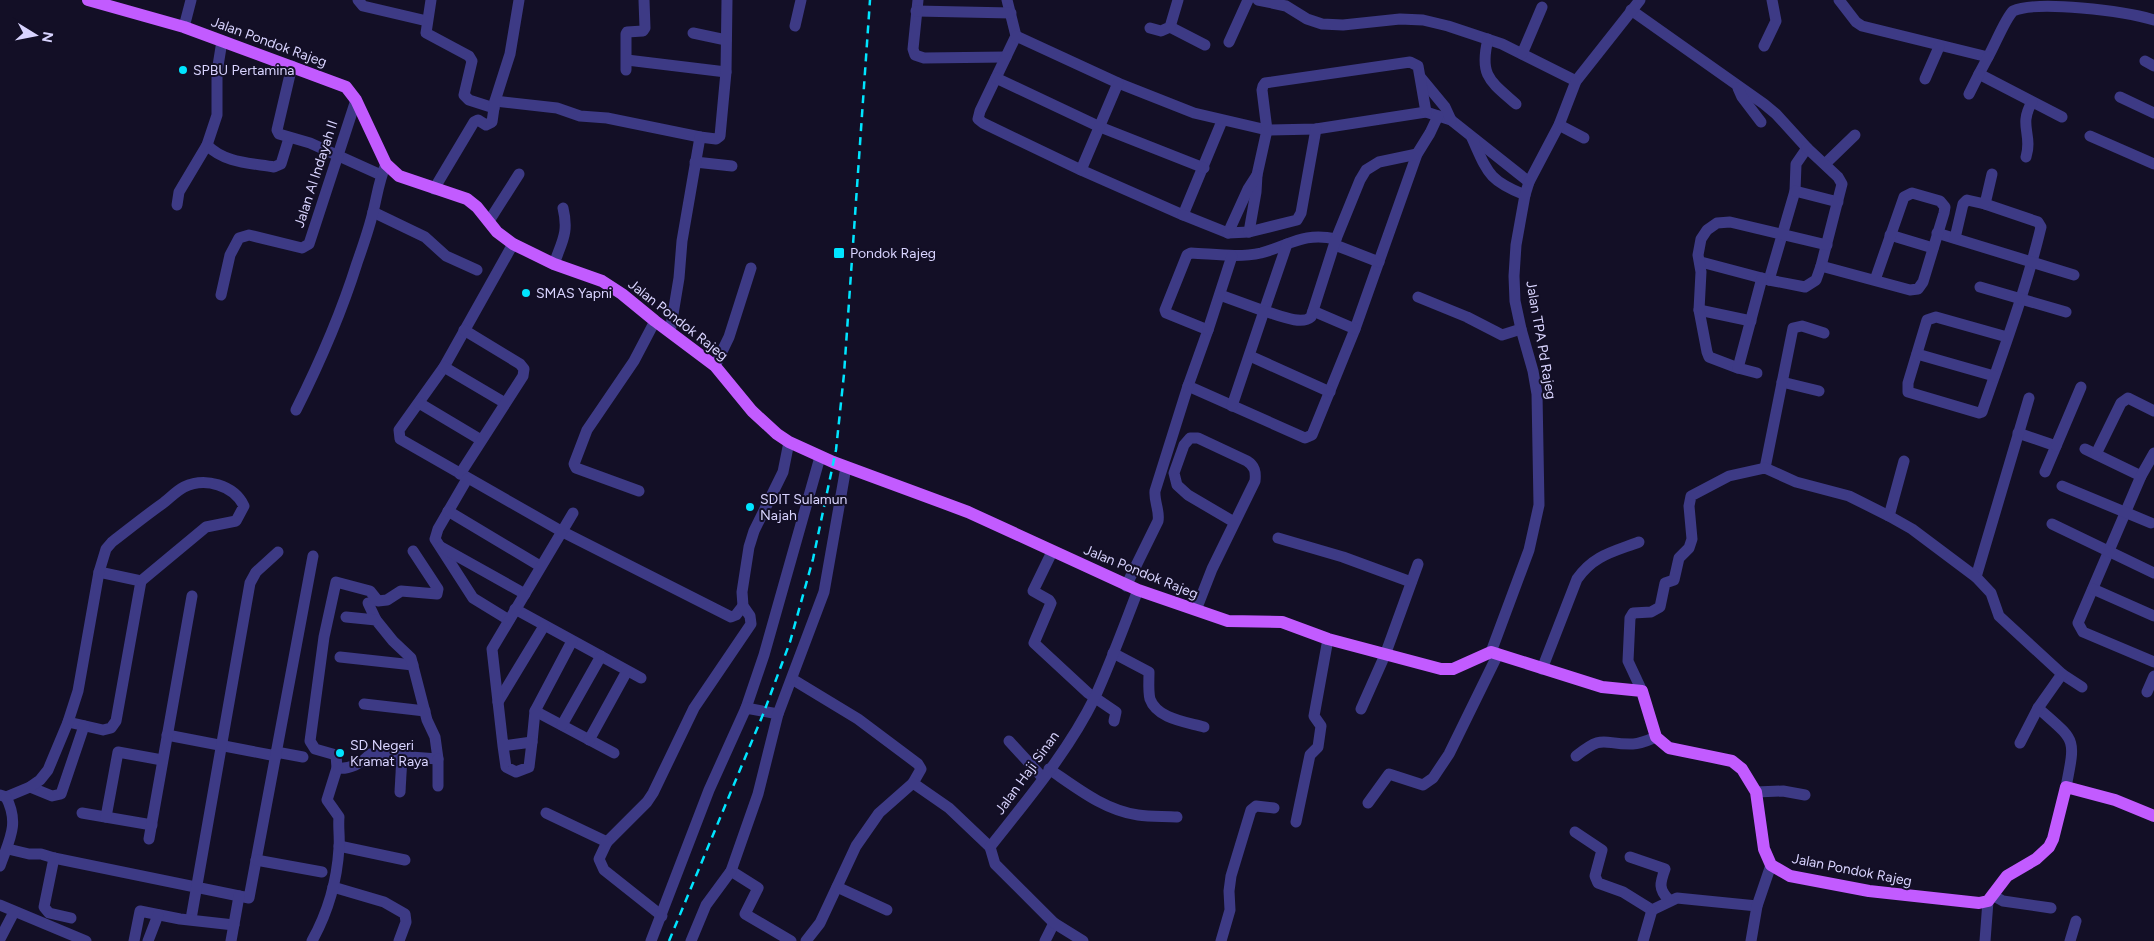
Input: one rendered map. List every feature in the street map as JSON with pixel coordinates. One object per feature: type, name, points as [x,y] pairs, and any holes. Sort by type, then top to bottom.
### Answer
[{"type":"main road","name":"Jalan Pondok Rajeg","points":[[88,0],[184,27],[338,82],[346,87],[356,100],[383,170],[467,199],[477,207],[496,232],[513,244],[554,264],[602,281],[622,294],[715,366],[752,410],[777,434],[820,457],[968,512],[1132,588],[1228,621],[1282,622],[1328,639],[1441,669],[1453,669],[1494,653]]},
{"type":"main road","points":[[1494,653],[1602,687],[1642,691],[1656,737]]},
{"type":"main road","name":"Jalan Pondok Rajeg","points":[[1656,737],[1669,748],[1732,761],[1742,769],[1756,792],[1764,849],[1771,865],[1790,876],[1869,891],[1970,903],[1991,898]]},
{"type":"main road","points":[[1991,898],[2008,876],[2036,859],[2049,847],[2053,839],[2066,787],[2115,800],[2154,816]]},
{"type":"street","points":[[184,27],[191,0]]},
{"type":"street","points":[[358,0],[363,6],[427,21]]},
{"type":"street","points":[[431,0],[427,21],[428,35],[449,44],[472,61],[464,95],[466,99],[495,104],[557,108],[580,116],[607,118],[700,137],[719,139],[726,72],[727,0]]},
{"type":"street","points":[[434,189],[474,122],[478,120],[486,125],[492,122],[495,104],[510,54],[518,0]]},
{"type":"street","points":[[644,0],[645,28],[643,31],[627,32],[626,65],[726,72]]},
{"type":"street","points":[[795,26],[802,0]]},
{"type":"street","points":[[1007,0],[1016,36],[980,111],[978,119],[1081,170],[1183,215],[1228,233],[1248,232],[1293,221],[1300,217],[1316,129]]},
{"type":"street","points":[[1150,28],[1161,31],[1170,27],[1178,0]]},
{"type":"street","points":[[1229,42],[1248,0]]},
{"type":"street","points":[[1258,0],[1286,6],[1300,5],[1315,22],[1343,25],[1400,19],[1423,20],[1488,39],[1576,81]]},
{"type":"street","name":"Jalan TPA Pd Rajeg","points":[[1368,803],[1389,774],[1423,784],[1433,778],[1449,754],[1494,653],[1529,550],[1539,505],[1537,394],[1515,301],[1514,276],[1516,244],[1525,195],[1529,182],[1559,124],[1576,81],[1640,0]]},
{"type":"street","points":[[1764,46],[1776,24],[1772,0]]},
{"type":"street","points":[[1840,0],[1856,22],[1867,27],[1939,47],[1988,58]]},
{"type":"street","points":[[1969,94],[2012,12],[2018,7],[2032,2],[2084,1],[2154,20]]},
{"type":"street","points":[[1006,57],[919,57],[914,53],[913,49],[917,6],[1010,13]]},
{"type":"street","points":[[1522,54],[1542,7]]},
{"type":"street","points":[[1631,10],[1776,114],[1842,184],[1816,280],[1805,287],[1766,280],[1701,262]]},
{"type":"street","points":[[1170,27],[1205,45]]},
{"type":"street","points":[[693,33],[726,40]]},
{"type":"street","points":[[1016,36],[1118,83],[1194,113],[1267,130],[1316,129],[1426,112],[1451,120],[1529,182]]},
{"type":"street","points":[[1488,39],[1484,61],[1487,75],[1516,104]]},
{"type":"street","points":[[177,205],[179,192],[207,145],[217,116],[217,72],[222,41]]},
{"type":"street","points":[[1925,79],[1939,47]]},
{"type":"street","points":[[1248,232],[1256,192],[1257,175],[1267,130],[1262,90],[1265,83],[1410,62],[1418,66],[1426,112]]},
{"type":"street","points":[[292,66],[277,130],[280,134],[383,170],[373,212],[336,325],[324,355],[296,410]]},
{"type":"street","points":[[1979,74],[2062,117]]},
{"type":"street","points":[[1420,77],[1445,107],[1451,120]]},
{"type":"street","points":[[996,78],[1100,127],[1204,168]]},
{"type":"street","points":[[1081,170],[1118,83]]},
{"type":"street","points":[[1738,86],[1742,97],[1761,122]]},
{"type":"street","points":[[2120,97],[2154,113]]},
{"type":"street","name":"Jalan Al Indayah II","points":[[220,295],[230,255],[239,238],[249,235],[302,248],[309,244],[356,100]]},
{"type":"street","points":[[2026,157],[2029,147],[2025,121],[2032,102]]},
{"type":"street","points":[[1188,386],[1305,438],[1312,435],[1355,329],[1417,154],[1438,116]]},
{"type":"street","points":[[1183,215],[1222,121]]},
{"type":"street","points":[[1559,124],[1584,138]]},
{"type":"street","points":[[1825,164],[1855,135]]},
{"type":"street","points":[[1472,136],[1492,176],[1506,187],[1525,195]]},
{"type":"street","points":[[2090,136],[2154,164]]},
{"type":"street","points":[[670,332],[679,278],[682,241],[700,137]]},
{"type":"street","points":[[207,145],[215,153],[225,158],[274,168],[281,164],[289,138]]},
{"type":"street","points":[[1738,368],[1751,321],[1783,234],[1795,191],[1796,164],[1807,148]]},
{"type":"street","points":[[1220,295],[1264,311],[1301,321],[1308,320],[1313,311],[1335,242],[1360,180],[1366,170],[1379,162],[1417,154]]},
{"type":"street","points":[[695,162],[732,166]]},
{"type":"street","points":[[489,221],[519,174]]},
{"type":"street","points":[[1985,204],[1992,174]]},
{"type":"street","points":[[1228,233],[1248,189],[1257,175]]},
{"type":"street","points":[[1795,191],[1838,202]]},
{"type":"street","points":[[1821,266],[1910,290],[1918,289],[1923,282],[1944,213],[1943,204],[1940,201],[1912,193],[1904,197],[1875,280]]},
{"type":"street","points":[[1955,238],[1961,208],[1965,201],[1970,200],[2041,224],[2033,261],[1982,412],[1979,413],[1908,392],[1907,389],[1927,320],[1932,316],[2007,337]]},
{"type":"street","points":[[554,264],[566,231],[563,208]]},
{"type":"street","points":[[373,212],[426,237],[446,256],[477,270]]},
{"type":"street","points":[[1757,373],[1709,357],[1699,310],[1701,262],[1698,254],[1701,239],[1707,230],[1717,223],[1730,222],[1826,245]]},
{"type":"street","points":[[1937,233],[2074,275]]},
{"type":"street","points":[[1890,235],[1933,248]]},
{"type":"street","points":[[1208,330],[1166,313],[1165,310],[1187,255],[1191,252],[1232,256],[1261,253],[1306,237],[1321,236],[1379,262]]},
{"type":"street","points":[[513,244],[444,367],[399,430],[400,439],[463,477],[561,531],[731,617],[736,615],[744,606]]},
{"type":"street","points":[[1232,406],[1287,244]]},
{"type":"street","name":"Jalan Haji Sinan","points":[[990,848],[1072,736],[1094,697],[1113,653],[1132,588],[1158,521],[1159,514],[1154,498],[1155,491],[1232,256]]},
{"type":"street","points":[[715,366],[728,337],[751,268]]},
{"type":"street","points":[[1980,287],[2066,312]]},
{"type":"street","points":[[1418,297],[1467,317],[1502,335],[1521,329]]},
{"type":"street","points":[[1699,310],[1751,321]]},
{"type":"street","points":[[1313,311],[1355,329]]},
{"type":"street","points":[[640,491],[576,468],[574,464],[579,445],[587,430],[634,361],[655,321]]},
{"type":"street","points":[[1765,468],[1793,328],[1802,326],[1824,333]]},
{"type":"street","points":[[464,330],[520,364],[524,369],[523,376],[481,440],[438,529],[436,539],[473,598],[509,620]]},
{"type":"street","points":[[1917,354],[1994,376]]},
{"type":"street","points":[[1250,356],[1330,392]]},
{"type":"street","points":[[444,367],[505,403]]},
{"type":"street","points":[[1782,382],[1819,391]]},
{"type":"street","points":[[2045,472],[2080,386]]},
{"type":"street","points":[[1976,577],[2029,398]]},
{"type":"street","points":[[2141,476],[2091,452],[2121,403],[2128,398],[2154,411]]},
{"type":"street","points":[[419,402],[481,440]]},
{"type":"street","points":[[2018,433],[2056,446]]},
{"type":"street","points":[[1196,610],[1209,576],[1255,482],[1255,469],[1247,461],[1198,438],[1190,438],[1184,445],[1174,472],[1177,485],[1188,495],[1234,522]]},
{"type":"street","points":[[662,916],[629,891],[600,865],[600,853],[606,842],[647,802],[653,793],[694,708],[751,624],[750,616],[744,606],[742,592],[749,547],[754,531],[783,472],[789,442]]},
{"type":"street","points":[[2154,453],[2141,476],[2079,618],[2079,628],[2083,632],[2154,662]]},
{"type":"street","points":[[651,941],[709,790],[746,708],[764,656],[820,457]]},
{"type":"street","points":[[1889,516],[1904,461]]},
{"type":"street","points":[[691,941],[706,905],[731,871],[758,794],[778,714],[824,592],[846,467]]},
{"type":"street","points":[[1642,691],[1628,661],[1630,618],[1633,614],[1651,612],[1660,607],[1666,583],[1674,580],[1679,558],[1689,548],[1692,539],[1689,506],[1691,496],[1729,476],[1765,468],[1796,482],[1849,496],[1912,529],[1976,577],[1991,593],[1999,616],[2062,674],[2082,687]]},
{"type":"street","points":[[0,866],[14,822],[3,796],[30,787],[40,780],[48,770],[68,722],[78,691],[99,572],[106,549],[112,542],[183,487],[198,483],[212,483],[240,496],[244,506],[236,521],[206,527],[141,581],[116,721],[112,728],[103,730],[68,722]]},
{"type":"street","points":[[2062,486],[2151,523]]},
{"type":"street","points":[[448,511],[540,566]]},
{"type":"street","points":[[572,641],[534,711],[529,767],[516,772],[506,767],[492,652],[540,566],[573,513]]},
{"type":"street","points":[[2052,524],[2154,573]]},
{"type":"street","points":[[1278,538],[1343,557],[1411,582]]},
{"type":"street","points":[[1542,669],[1577,579],[1584,569],[1601,556],[1639,542]]},
{"type":"street","points":[[438,545],[525,594]]},
{"type":"street","points":[[191,919],[250,583],[256,572],[278,552]]},
{"type":"street","points":[[312,941],[322,923],[333,887],[339,846],[337,831],[339,817],[326,800],[337,768],[336,754],[315,749],[310,741],[324,637],[336,582],[370,591],[378,601],[382,602],[401,591],[437,594],[438,589],[413,552]]},
{"type":"street","points":[[1052,552],[1033,591],[1051,603],[1034,643],[1094,697],[1116,712],[1114,721]]},
{"type":"street","points":[[4,851],[29,854],[35,852],[50,858],[249,898],[313,556]]},
{"type":"street","points":[[1361,709],[1385,655],[1418,564]]},
{"type":"street","points":[[99,572],[141,581]]},
{"type":"street","points":[[2092,589],[2154,616]]},
{"type":"street","points":[[149,839],[192,596]]},
{"type":"street","points":[[368,603],[376,620],[393,641],[411,658],[425,711],[435,737],[438,759],[438,786]]},
{"type":"street","points":[[515,609],[641,678]]},
{"type":"street","points":[[346,617],[376,620]]},
{"type":"street","points":[[498,702],[544,626]]},
{"type":"street","points":[[1296,822],[1310,755],[1318,747],[1322,726],[1314,716],[1328,639]]},
{"type":"street","points":[[1113,653],[1149,672],[1149,698],[1154,707],[1167,716],[1204,727]]},
{"type":"street","points":[[562,725],[600,656]]},
{"type":"street","points":[[340,657],[413,665]]},
{"type":"street","points":[[589,740],[627,671]]},
{"type":"street","points":[[2020,743],[2038,708],[2062,674]]},
{"type":"street","points":[[2147,692],[2154,676]]},
{"type":"street","points":[[792,679],[858,718],[918,764],[921,769],[913,783],[879,813],[856,846],[820,923],[806,941]]},
{"type":"street","points":[[364,704],[425,711]]},
{"type":"street","points":[[746,708],[778,714]]},
{"type":"street","points":[[2038,708],[2063,731],[2072,744],[2066,787]]},
{"type":"street","points":[[534,711],[614,753]]},
{"type":"street","points":[[30,787],[52,796],[61,794],[84,726]]},
{"type":"street","points":[[167,735],[303,757]]},
{"type":"street","points":[[1576,756],[1590,746],[1603,741],[1634,744],[1656,737]]},
{"type":"street","points":[[1009,741],[1046,774],[1114,809],[1139,815],[1177,817]]},
{"type":"street","points":[[503,746],[532,742]]},
{"type":"street","points":[[106,817],[118,752],[162,760]]},
{"type":"street","points":[[337,768],[341,769],[364,761],[370,754],[438,759]]},
{"type":"street","points":[[400,792],[402,756]]},
{"type":"street","points":[[913,783],[949,808],[990,848],[995,864],[1054,923],[1083,941]]},
{"type":"street","points":[[1756,792],[1783,791],[1805,795]]},
{"type":"street","points":[[1221,941],[1230,910],[1229,892],[1231,876],[1251,810],[1256,806],[1274,808]]},
{"type":"street","points":[[82,813],[152,825]]},
{"type":"street","points":[[546,813],[606,842]]},
{"type":"street","points":[[1575,832],[1602,850],[1595,876],[1598,883],[1623,892],[1652,910]]},
{"type":"street","points":[[339,846],[405,860]]},
{"type":"street","points":[[1630,856],[1665,869],[1660,884],[1662,892],[1669,900]]},
{"type":"street","points":[[50,858],[44,907],[49,913],[71,918]]},
{"type":"street","points":[[256,860],[322,872]]},
{"type":"street","points":[[1751,941],[1757,906],[1771,865]]},
{"type":"street","points":[[731,871],[758,888],[745,914],[774,936],[791,941]]},
{"type":"street","points":[[333,887],[384,902],[405,914],[406,922],[399,941]]},
{"type":"street","points":[[837,887],[888,910]]},
{"type":"street","points":[[232,941],[239,896]]},
{"type":"street","points":[[1644,941],[1652,910],[1669,900],[1677,898],[1757,906]]},
{"type":"street","points":[[1986,941],[1991,898],[2051,908]]},
{"type":"street","points":[[0,939],[5,911],[51,925],[86,941]]},
{"type":"street","points":[[134,941],[140,911],[180,919],[234,925]]},
{"type":"street","points":[[148,941],[158,915]]},
{"type":"street","points":[[2070,941],[2076,921]]},
{"type":"street","points":[[1045,941],[1054,923]]},
{"type":"railway","points":[[669,941],[764,712],[790,642],[813,559],[836,450],[844,374],[870,0]]},
{"type":"place","name":"SPBU Pertamina","points":[[183,70]]},
{"type":"place","name":"Pondok Rajeg","points":[[839,253]]},
{"type":"place","name":"SMAS Yapni","points":[[526,293]]},
{"type":"place","name":"SDIT Sulamun Najah","points":[[750,507]]},
{"type":"place","name":"SD Negeri Kramat Raya","points":[[340,753]]}]
